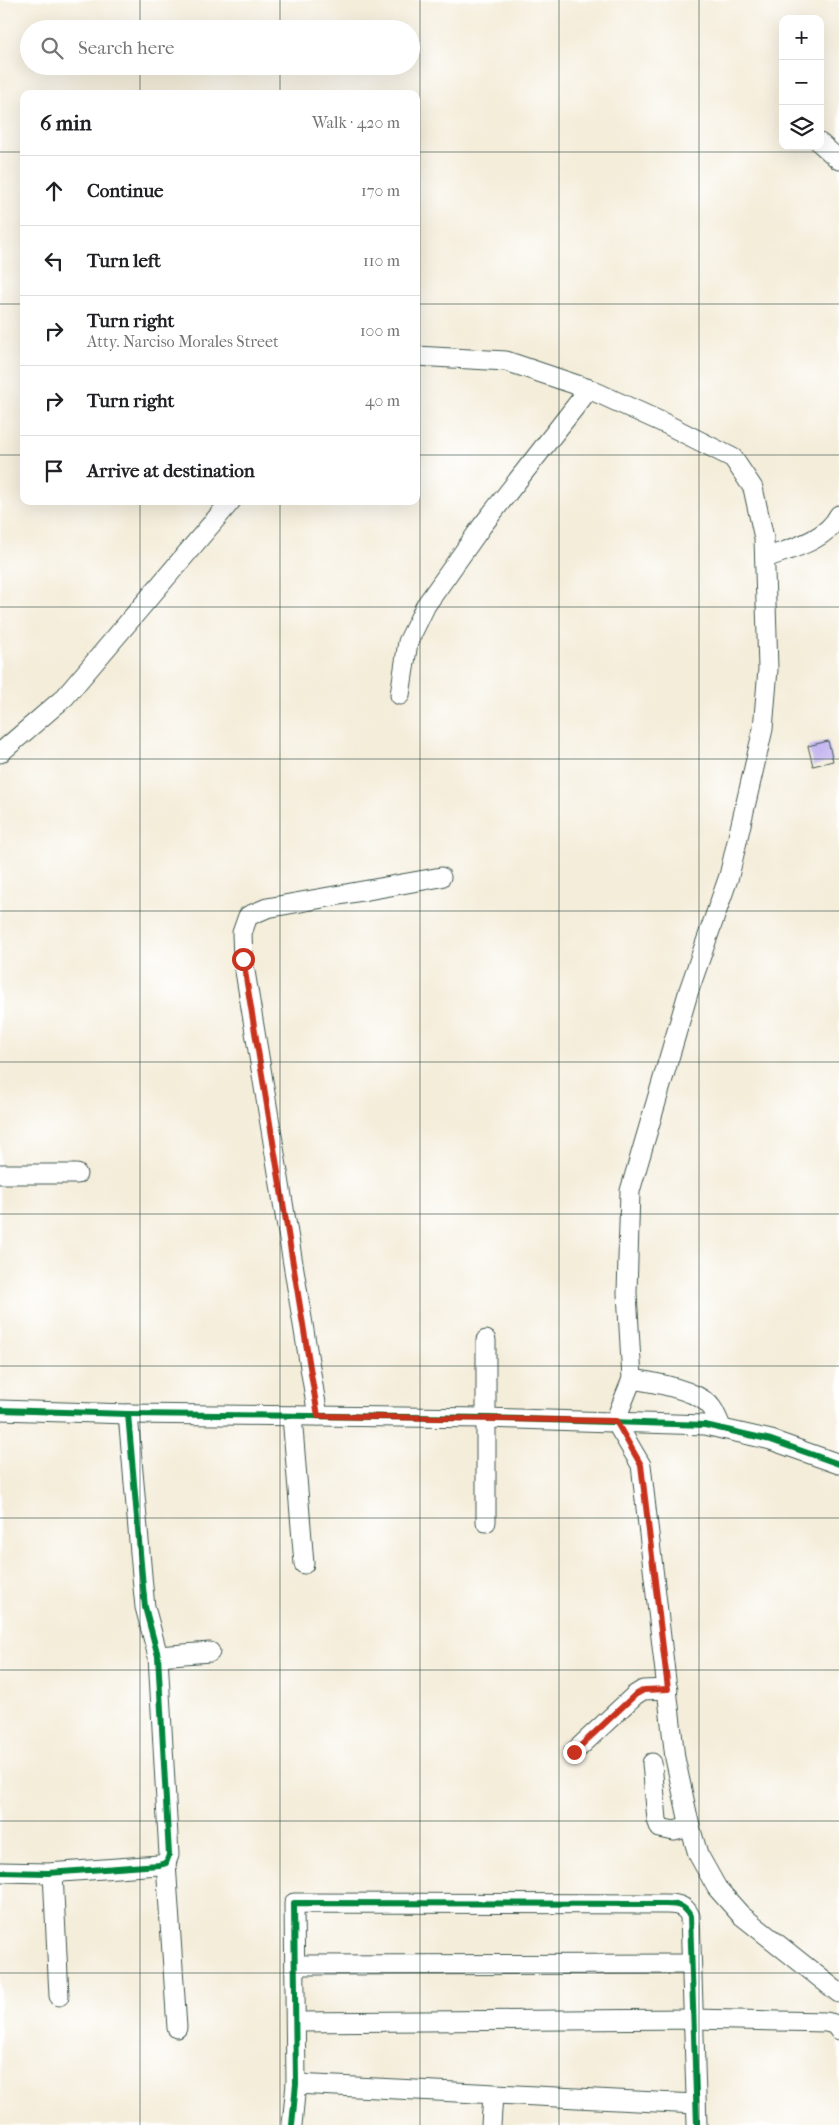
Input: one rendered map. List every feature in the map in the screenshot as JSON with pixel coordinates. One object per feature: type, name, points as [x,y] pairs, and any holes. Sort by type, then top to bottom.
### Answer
[{"type":"street","points":[[824,147],[839,160]]},
{"type":"street","points":[[420,356],[506,361],[589,389],[666,424],[733,458],[753,488],[764,538],[768,669],[763,729],[729,876],[690,990],[630,1191],[627,1293],[632,1379],[616,1421]]},
{"type":"street","points":[[400,695],[408,642],[426,605],[482,526],[589,389]]},
{"type":"street","points":[[0,753],[65,697],[228,505]]},
{"type":"street","points":[[765,558],[816,538],[835,524],[839,515]]},
{"type":"street","points":[[318,1416],[243,959],[242,933],[248,916],[267,908],[441,877]]},
{"type":"street","points":[[0,1174],[77,1174]]},
{"type":"street","points":[[486,1340],[486,1522]]},
{"type":"street","points":[[632,1379],[673,1386],[693,1395],[711,1406],[722,1429]]},
{"type":"street","points":[[0,1410],[128,1414],[487,1418],[705,1425],[771,1440],[839,1464]]},
{"type":"street","points":[[128,1414],[145,1607],[158,1656],[169,1855],[166,1863],[177,2028]]},
{"type":"street","points":[[292,1416],[304,1564]]},
{"type":"street","points":[[616,1421],[641,1465],[675,1758],[698,1854],[717,1888],[741,1915],[839,1993]]},
{"type":"street","points":[[158,1656],[210,1652]]},
{"type":"street","points":[[574,1752],[635,1695],[644,1690],[668,1689]]},
{"type":"street","points":[[652,1763],[657,1820],[660,1828],[674,1831],[690,1827]]},
{"type":"street","points":[[0,1872],[53,1873],[159,1866],[166,1863]]},
{"type":"street","points":[[53,1873],[60,1996]]},
{"type":"street","points":[[292,2125],[296,2084],[294,1903],[677,1904],[685,1908],[690,1916],[697,2125]]},
{"type":"street","points":[[295,1965],[692,1964]]},
{"type":"street","points":[[296,2022],[693,2019],[826,2022],[834,2024],[839,2030]]},
{"type":"street","points":[[296,2084],[696,2104]]},
{"type":"street","points":[[492,2125],[493,2095]]},
{"type":"building","points":[[828,741],[833,761],[813,766],[808,746]]},
{"type":"cycle path","points":[[0,1410],[128,1414],[487,1418],[705,1425],[771,1440],[839,1464]]},
{"type":"cycle path","points":[[0,1872],[48,1873],[159,1865],[166,1863],[169,1855],[158,1656],[145,1607],[128,1414]]},
{"type":"cycle path","points":[[292,2125],[296,2084],[294,1903],[666,1904],[683,1907],[690,1916],[697,2125]]},
{"type":"route","points":[[243,959],[318,1416],[616,1421],[641,1465],[668,1689],[644,1690],[635,1695],[574,1752]]}]
